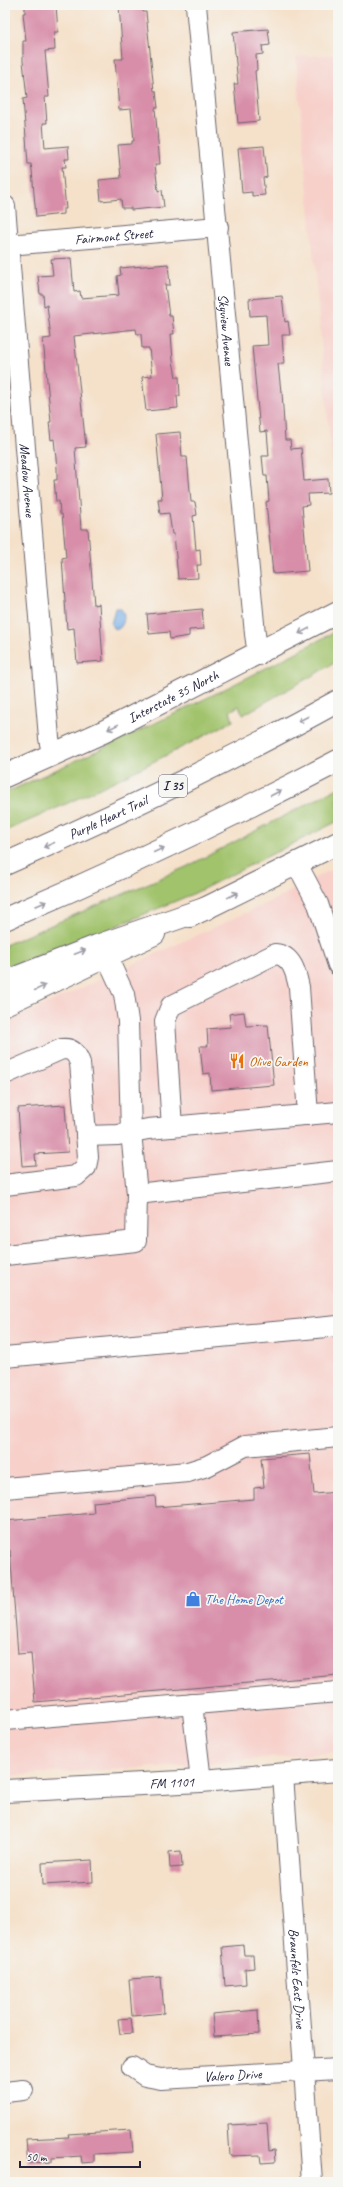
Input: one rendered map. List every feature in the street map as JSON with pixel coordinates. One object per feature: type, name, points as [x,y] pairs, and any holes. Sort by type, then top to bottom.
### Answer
[{"type":"main road","name":"Interstate 35 North","points":[[5,776],[103,732],[258,655],[338,612]]},
{"type":"main road","name":"Purple Heart Trail","points":[[5,864],[75,833],[167,789],[338,701]]},
{"type":"main road","points":[[5,919],[74,890],[208,827],[338,761]]},
{"type":"main road","points":[[5,1004],[107,957],[338,843]]},
{"type":"main road","points":[[5,982],[97,946],[206,908]]},
{"type":"main road","name":"FM 1101","points":[[5,1791],[201,1781],[338,1770]]},
{"type":"street","name":"Skyview Avenue","points":[[196,5],[258,655]]},
{"type":"street","name":"Meadow Avenue","points":[[5,206],[48,730],[52,754]]},
{"type":"street","name":"Fairmont Street","points":[[8,245],[218,227]]},
{"type":"street","points":[[297,864],[318,904],[338,965]]},
{"type":"street","points":[[172,1126],[165,1021],[171,1006],[275,954],[288,959],[298,982],[308,1115]]},
{"type":"street","points":[[5,1255],[136,1241],[137,1194],[131,1132],[126,1008],[119,981],[107,957]]},
{"type":"street","points":[[5,1074],[59,1050],[66,1048],[72,1051],[80,1063],[88,1162],[84,1171],[76,1176],[5,1186]]},
{"type":"street","points":[[86,1136],[118,1135],[172,1126],[338,1112]]},
{"type":"street","points":[[137,1194],[338,1171]]},
{"type":"street","points":[[5,1357],[338,1326]]},
{"type":"street","points":[[5,1488],[188,1472],[207,1466],[245,1446],[338,1437]]},
{"type":"street","points":[[5,1720],[338,1692]]},
{"type":"street","points":[[192,1704],[201,1781]]},
{"type":"street","name":"Braunfels East Drive","points":[[283,1775],[312,2182]]},
{"type":"street","name":"Valero Drive","points":[[132,2067],[145,2076],[161,2079],[338,2069]]},
{"type":"shaded area","points":[[338,54],[338,532],[296,57]]},
{"type":"shaded area","points":[[338,866],[338,1752],[189,1765],[5,1776],[5,1023],[276,899]]},
{"type":"green space","points":[[338,630],[338,661],[243,715],[239,706],[230,711],[233,721],[177,750],[92,792],[5,831],[5,793],[173,714]]},
{"type":"green space","points":[[338,788],[338,821],[195,893],[78,942],[5,968],[5,945],[186,867]]},
{"type":"water","points":[[115,608],[120,608],[124,616],[122,625],[118,629],[113,628],[111,624]]},
{"type":"building","points":[[25,5],[56,5],[58,32],[54,32],[55,50],[45,51],[49,97],[45,97],[47,123],[43,123],[45,148],[68,146],[69,159],[65,159],[66,167],[62,167],[66,209],[63,209],[63,214],[36,217],[32,170],[31,164],[28,164],[23,99],[27,98],[23,61],[23,41],[26,41],[23,13],[25,13]]},
{"type":"building","points":[[119,5],[142,5],[143,12],[146,12],[154,91],[156,91],[158,108],[155,108],[160,164],[155,164],[158,191],[162,190],[164,207],[131,210],[131,208],[122,208],[121,199],[101,201],[99,180],[121,178],[118,145],[132,144],[132,141],[134,141],[131,109],[119,110],[115,59],[123,59]]},
{"type":"building","points":[[268,29],[270,45],[262,46],[263,54],[256,55],[257,70],[255,71],[259,121],[238,123],[234,84],[238,84],[233,32]]},
{"type":"building","points":[[264,146],[267,177],[263,178],[265,195],[252,196],[252,192],[242,193],[238,148]]},
{"type":"building","points":[[71,258],[74,292],[80,291],[81,298],[119,295],[117,276],[121,275],[120,268],[168,264],[170,285],[165,285],[169,316],[172,316],[174,334],[171,334],[173,361],[176,377],[179,377],[180,396],[177,396],[178,408],[146,411],[142,377],[152,376],[149,348],[142,348],[141,334],[137,334],[136,329],[74,336],[86,447],[75,448],[81,529],[88,529],[94,605],[99,604],[103,661],[77,663],[74,628],[67,629],[62,558],[66,557],[62,514],[60,514],[59,501],[56,501],[54,480],[57,480],[57,468],[54,439],[51,440],[49,422],[51,422],[43,339],[51,338],[47,305],[44,306],[43,294],[40,294],[38,276],[53,275],[51,259]]},
{"type":"building","points":[[282,296],[285,322],[288,321],[290,335],[282,335],[284,364],[278,364],[282,392],[285,440],[290,440],[291,449],[301,448],[304,481],[328,479],[329,493],[308,494],[309,505],[302,506],[308,571],[273,574],[266,502],[269,501],[267,476],[264,476],[262,456],[269,456],[267,431],[260,432],[252,346],[268,345],[266,315],[250,316],[249,299]]},
{"type":"building","points":[[180,432],[182,457],[187,457],[191,502],[195,502],[197,515],[193,516],[196,550],[200,549],[201,565],[197,565],[198,578],[178,579],[174,534],[172,534],[169,513],[160,514],[158,499],[162,499],[156,434]]},
{"type":"building","points":[[202,609],[204,629],[189,630],[189,636],[170,639],[169,632],[149,634],[147,614]]},
{"type":"building","name":"Olive Garden","points":[[244,1012],[246,1026],[268,1025],[274,1085],[211,1090],[210,1073],[203,1074],[200,1046],[208,1046],[207,1029],[231,1027],[229,1014]]},
{"type":"building","points":[[65,1105],[68,1152],[35,1154],[36,1165],[22,1166],[18,1108]]},
{"type":"building","name":"The Home Depot","points":[[310,1454],[314,1494],[338,1492],[338,1675],[35,1702],[31,1653],[18,1654],[10,1550],[5,1550],[5,1521],[94,1513],[93,1502],[155,1496],[156,1507],[254,1499],[254,1488],[264,1487],[261,1458]]},
{"type":"building","points":[[181,1851],[182,1867],[170,1868],[169,1852]]},
{"type":"building","points":[[92,1860],[93,1882],[43,1885],[42,1863]]},
{"type":"building","points":[[243,1945],[244,1955],[253,1955],[254,1968],[245,1969],[246,1984],[225,1986],[222,1947]]},
{"type":"building","points":[[161,1977],[164,2013],[132,2016],[129,1979]]},
{"type":"building","points":[[258,2010],[259,2034],[214,2037],[212,2014]]},
{"type":"building","points":[[131,2018],[133,2033],[120,2034],[118,2019]]},
{"type":"building","points":[[267,2123],[269,2151],[274,2150],[275,2162],[261,2163],[260,2155],[230,2156],[228,2125]]},
{"type":"building","points":[[131,2130],[133,2152],[94,2154],[94,2162],[82,2163],[81,2156],[52,2158],[52,2162],[28,2163],[26,2139],[69,2137],[68,2134]]},
{"type":"place","name":"Olive Garden","points":[[237,1061]]},
{"type":"place","name":"The Home Depot","points":[[193,1599]]}]
